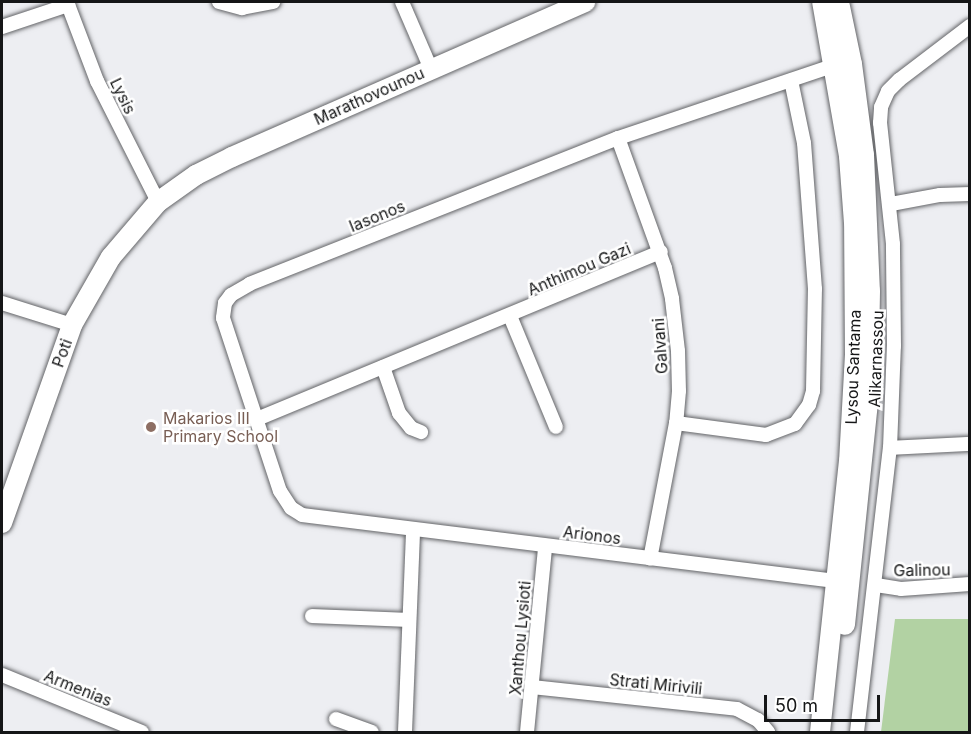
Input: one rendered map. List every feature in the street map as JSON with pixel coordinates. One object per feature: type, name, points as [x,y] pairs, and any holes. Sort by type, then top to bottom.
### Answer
[{"type":"main road","name":"Marathovounou","points":[[158,202],[196,175],[232,157],[585,2]]},
{"type":"main road","name":"Lysou Santama","points":[[822,2],[835,65],[849,156],[854,223],[855,355],[843,582],[832,732]]},
{"type":"main road","name":"Lysou Santama","points":[[820,732],[868,402],[870,291],[864,155],[852,64],[839,2]]},
{"type":"main road","name":"Poti","points":[[4,510],[72,326],[111,257],[158,202]]},
{"type":"street","points":[[219,2],[242,8],[273,2]]},
{"type":"street","points":[[402,2],[431,69]]},
{"type":"street","points":[[2,27],[68,3]]},
{"type":"street","name":"Lysis","points":[[68,3],[100,86],[158,202]]},
{"type":"street","name":"Alikarnassou","points":[[857,732],[876,585],[890,448],[895,296],[891,204],[880,123],[884,99],[899,80],[969,26]]},
{"type":"street","name":"Iasonos","points":[[332,520],[302,515],[286,503],[280,491],[223,318],[225,303],[231,295],[250,284],[618,138],[835,65]]},
{"type":"street","points":[[676,423],[766,435],[795,424],[809,405],[813,391],[815,289],[804,143],[791,80]]},
{"type":"street","name":"Galvani","points":[[618,138],[661,252],[672,299],[676,333],[679,391],[676,423],[650,559]]},
{"type":"street","points":[[891,204],[940,195],[969,194]]},
{"type":"street","name":"Anthimou Gazi","points":[[257,418],[510,316],[661,252]]},
{"type":"street","points":[[2,303],[72,326]]},
{"type":"street","points":[[510,316],[556,427]]},
{"type":"street","points":[[383,368],[399,413],[411,428],[421,432]]},
{"type":"street","points":[[890,448],[969,444]]},
{"type":"street","name":"Arionos","points":[[332,520],[843,582]]},
{"type":"street","points":[[405,732],[413,530]]},
{"type":"street","name":"Xanthou Lysioti","points":[[526,732],[545,546]]},
{"type":"street","name":"Galinou","points":[[876,585],[901,589],[969,584]]},
{"type":"street","points":[[312,616],[409,620]]},
{"type":"street","name":"Armenias","points":[[2,675],[142,732]]},
{"type":"street","name":"Strati Mirivili","points":[[532,687],[737,709],[758,720],[768,732]]},
{"type":"street","points":[[336,719],[372,732]]},
{"type":"green space","points":[[895,619],[969,619],[969,732],[881,732]]},
{"type":"place","name":"Makarios III Primary School","points":[[151,427]]}]
